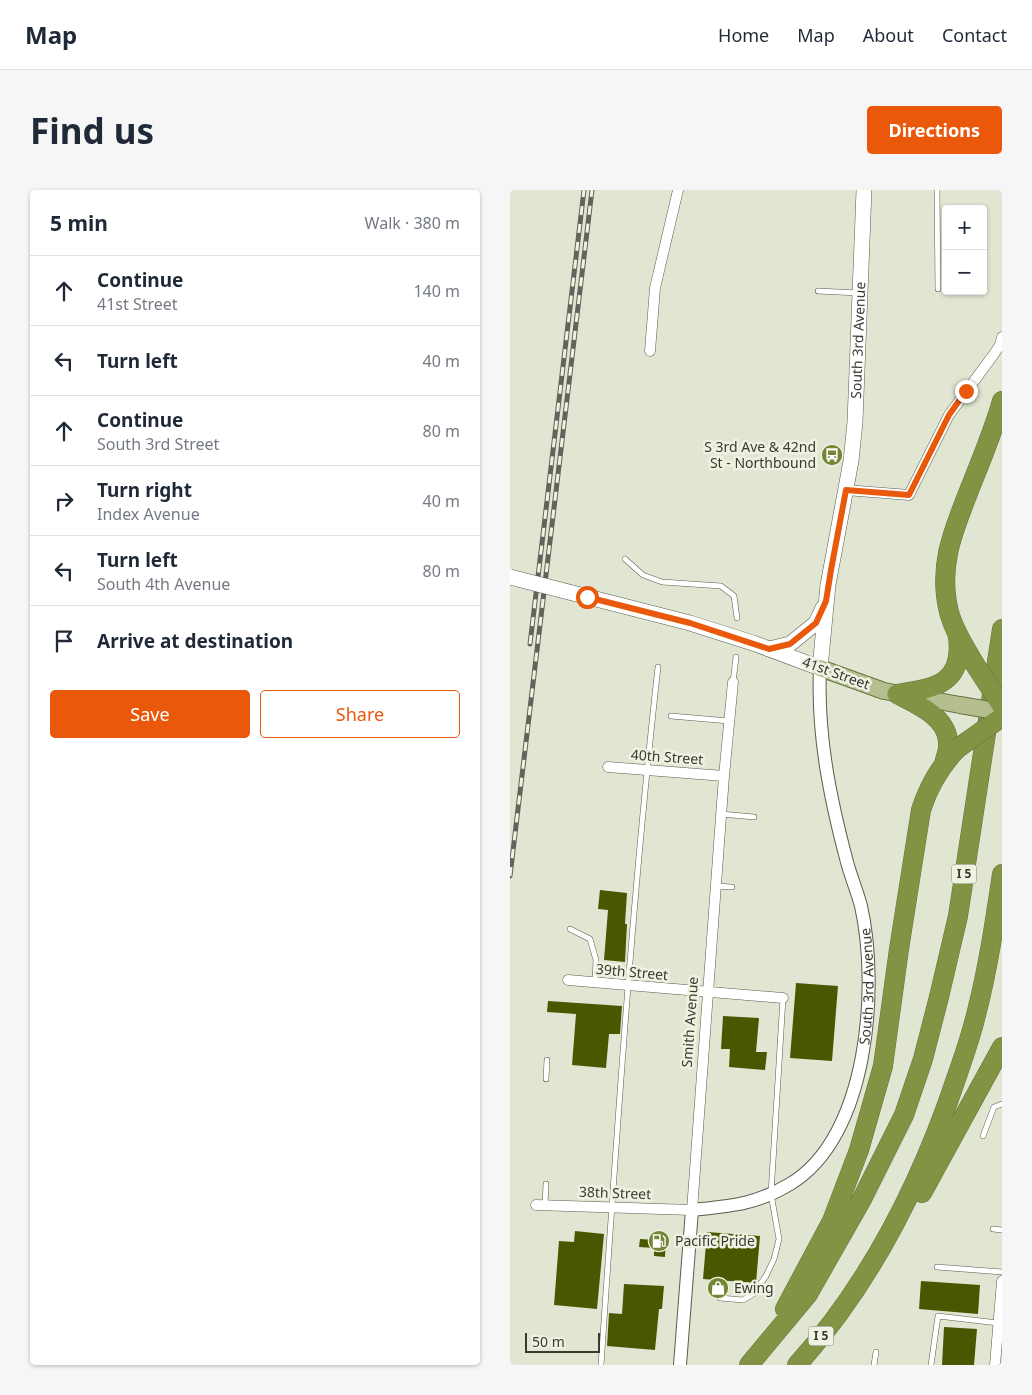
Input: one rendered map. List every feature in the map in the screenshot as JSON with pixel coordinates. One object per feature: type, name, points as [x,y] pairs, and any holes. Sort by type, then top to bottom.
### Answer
[{"type":"highway","points":[[1002,400],[993,430],[951,537],[945,571],[946,597],[949,612],[958,635],[1002,706]]},
{"type":"highway","name":"I 5","points":[[749,1365],[808,1294],[862,1199],[904,1115],[940,997],[958,916],[1002,629]]},
{"type":"highway","points":[[897,694],[932,688],[949,678],[960,656],[958,635]]},
{"type":"highway","points":[[897,694],[942,723],[952,754]]},
{"type":"highway","points":[[765,1348],[832,1221],[859,1150],[883,1066],[919,821],[929,789],[952,754],[1002,717]]},
{"type":"highway","name":"I 5","points":[[797,1365],[844,1306],[885,1241],[913,1187],[941,1125],[976,1016],[988,960],[1002,874]]},
{"type":"highway","points":[[844,1306],[884,1264],[1002,1047]]},
{"type":"main road","name":"South 3rd Avenue","points":[[820,668],[829,578],[851,461],[855,422],[864,190]]},
{"type":"main road","name":"41st Street","points":[[510,577],[690,623],[753,643],[867,686],[897,694],[1002,712]]},
{"type":"main road","points":[[769,649],[790,644],[816,623],[826,601]]},
{"type":"street","points":[[650,351],[655,288],[678,190]]},
{"type":"street","points":[[846,490],[909,495],[949,415],[994,354],[1000,345],[1002,337]]},
{"type":"street","name":"South 3rd Avenue","points":[[692,1210],[741,1205],[771,1194],[791,1183],[813,1166],[828,1147],[842,1123],[865,1044],[870,980],[866,944],[860,906],[831,799],[822,750],[819,693],[820,668]]},
{"type":"street","name":"Smith Avenue","points":[[680,1365],[715,886],[733,682]]},
{"type":"street","name":"40th Street","points":[[608,767],[724,776]]},
{"type":"street","name":"39th Street","points":[[568,980],[784,998]]},
{"type":"street","name":"38th Street","points":[[541,1205],[692,1210]]},
{"type":"street","points":[[995,1365],[1002,1281]]},
{"type":"lane","points":[[937,190],[938,289]]},
{"type":"lane","points":[[818,291],[860,293]]},
{"type":"lane","points":[[625,558],[643,576],[662,582],[721,586],[734,596],[737,618]]},
{"type":"lane","points":[[733,682],[736,657]]},
{"type":"lane","points":[[601,1365],[628,985],[646,770],[658,667]]},
{"type":"lane","points":[[670,716],[729,721]]},
{"type":"lane","points":[[721,814],[754,817]]},
{"type":"lane","points":[[715,886],[732,887]]},
{"type":"lane","points":[[570,929],[590,939],[596,960],[595,983]]},
{"type":"lane","points":[[720,1298],[743,1300],[753,1294],[766,1276],[774,1259],[779,1239],[771,1194],[784,998]]},
{"type":"lane","points":[[546,1079],[548,1060]]},
{"type":"lane","points":[[983,1136],[994,1107],[1002,1104]]},
{"type":"lane","points":[[541,1205],[546,1184]]},
{"type":"lane","points":[[993,1230],[1002,1230]]},
{"type":"lane","points":[[937,1266],[1002,1272]]},
{"type":"lane","points":[[931,1365],[938,1316],[998,1323]]},
{"type":"lane","points":[[874,1365],[876,1352]]},
{"type":"building","points":[[600,890],[627,893],[625,962],[604,960],[608,910],[598,909]]},
{"type":"building","points":[[796,983],[838,986],[832,1061],[790,1058]]},
{"type":"building","points":[[548,1001],[622,1006],[620,1034],[609,1034],[606,1068],[572,1065],[576,1014],[547,1012]]},
{"type":"building","points":[[723,1016],[759,1018],[756,1052],[767,1052],[765,1070],[729,1067],[730,1049],[721,1049]]},
{"type":"building","points":[[575,1231],[604,1234],[597,1309],[554,1305],[559,1241],[574,1242]]},
{"type":"building","points":[[655,1232],[666,1232],[665,1257],[654,1256],[654,1248],[639,1247],[640,1239],[655,1240]]},
{"type":"building","points":[[707,1232],[760,1236],[756,1283],[703,1279]]},
{"type":"building","points":[[921,1281],[980,1285],[978,1314],[919,1309]]},
{"type":"building","points":[[624,1284],[664,1286],[662,1309],[659,1309],[655,1350],[607,1346],[609,1313],[622,1314]]},
{"type":"building","points":[[944,1327],[977,1329],[974,1365],[942,1365]]},
{"type":"railway","points":[[530,644],[584,190]]},
{"type":"railway","points":[[510,876],[592,190]]},
{"type":"place","name":"S 3rd Ave & 42nd St - Northbound","points":[[832,455]]},
{"type":"place","name":"Pacific Pride","points":[[659,1241]]},
{"type":"place","name":"Ewing","points":[[718,1288]]},
{"type":"route","points":[[587,597],[720,631],[769,649],[790,644],[816,623],[826,601],[846,490],[909,495],[949,415],[966,391]]}]
